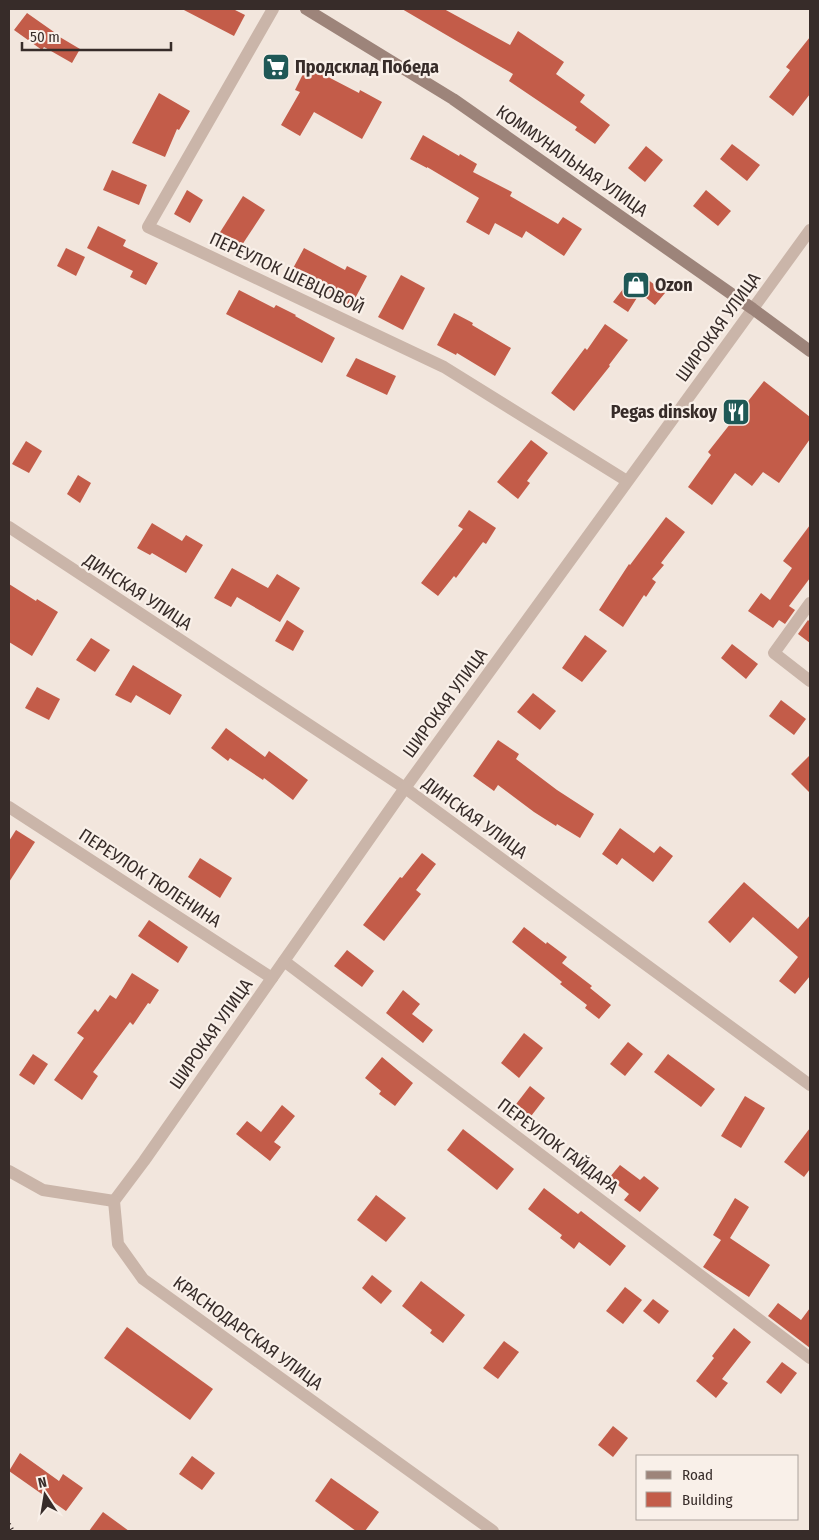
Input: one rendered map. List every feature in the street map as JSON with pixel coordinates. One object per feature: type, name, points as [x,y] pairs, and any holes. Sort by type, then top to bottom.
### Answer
[{"type":"street","name":"ПЕРЕУЛОК ШЕВЦОВОЙ","points":[[273,9],[148,228],[444,367],[626,482]]},
{"type":"street","name":"КОММУНАЛЬНАЯ УЛИЦА","points":[[306,9],[453,99],[754,309],[810,351]]},
{"type":"street","name":"ШИРОКАЯ УЛИЦА","points":[[114,1201],[405,788],[810,230]]},
{"type":"street","name":"ДИНСКАЯ УЛИЦА","points":[[9,527],[405,788],[810,1085]]},
{"type":"street","points":[[810,603],[774,652],[810,681]]},
{"type":"street","name":"ПЕРЕУЛОК ТЮЛЕНИНА","points":[[9,807],[272,978]]},
{"type":"street","name":"ПЕРЕУЛОК ГАЙДАРА","points":[[284,961],[810,1358]]},
{"type":"street","points":[[9,1170],[43,1190],[114,1201]]},
{"type":"street","name":"КРАСНОДАРСКАЯ УЛИЦА","points":[[114,1201],[118,1244],[143,1279],[493,1531]]},
{"type":"building","points":[[182,9],[233,9],[245,15],[234,36]]},
{"type":"building","points":[[402,9],[444,9],[510,45],[518,31],[564,62],[556,74],[585,95],[580,102],[610,125],[595,144],[575,130],[577,127],[509,81],[513,74]]},
{"type":"building","points":[[27,13],[53,33],[80,49],[72,63],[44,47],[42,50],[14,30]]},
{"type":"building","points":[[810,37],[810,94],[793,116],[769,97],[790,70],[786,67]]},
{"type":"building","points":[[307,66],[359,93],[360,90],[382,102],[362,139],[314,112],[300,136],[281,125],[300,92],[295,90]]},
{"type":"building","points":[[159,93],[190,111],[179,130],[177,129],[165,157],[132,143]]},
{"type":"building","points":[[423,135],[477,164],[473,172],[512,192],[510,196],[558,224],[563,217],[582,229],[564,256],[526,231],[522,238],[495,223],[489,235],[466,222],[479,198],[410,159]]},
{"type":"building","points":[[732,144],[760,165],[747,181],[720,159]]},
{"type":"building","points":[[646,146],[663,160],[645,182],[628,168]]},
{"type":"building","points":[[112,170],[147,185],[139,205],[103,190]]},
{"type":"building","points":[[187,190],[203,200],[190,223],[174,214]]},
{"type":"building","points":[[706,190],[731,211],[718,226],[693,206]]},
{"type":"building","points":[[243,196],[265,210],[238,251],[217,237]]},
{"type":"building","points":[[98,226],[126,240],[123,246],[158,263],[146,285],[130,277],[133,271],[87,248]]},
{"type":"building","points":[[66,248],[85,257],[76,276],[57,266]]},
{"type":"building","points":[[304,248],[345,270],[347,266],[367,276],[351,306],[331,297],[333,293],[291,272]]},
{"type":"building","points":[[637,271],[665,293],[655,305],[640,293],[628,312],[613,302]]},
{"type":"building","points":[[401,275],[425,288],[403,330],[378,317]]},
{"type":"building","points":[[239,290],[274,308],[276,305],[296,315],[335,338],[322,363],[226,314]]},
{"type":"building","points":[[454,313],[511,348],[495,376],[457,353],[456,355],[437,345]]},
{"type":"building","points":[[605,324],[628,340],[574,411],[551,393],[585,348],[587,350]]},
{"type":"building","points":[[356,358],[396,376],[387,395],[346,376]]},
{"type":"building","points":[[764,381],[810,417],[810,439],[779,483],[763,472],[752,486],[735,473],[712,505],[688,487],[711,455],[708,452]]},
{"type":"building","points":[[531,440],[548,453],[527,481],[530,483],[518,499],[497,482]]},
{"type":"building","points":[[26,441],[42,451],[29,473],[12,464]]},
{"type":"building","points":[[78,475],[91,483],[80,503],[67,494]]},
{"type":"building","points":[[469,510],[496,528],[486,544],[483,542],[456,578],[454,576],[438,596],[421,583],[463,529],[458,526]]},
{"type":"building","points":[[666,517],[685,532],[661,563],[664,565],[652,579],[656,582],[646,597],[644,595],[623,627],[599,610],[629,564]]},
{"type":"building","points":[[152,523],[182,541],[186,535],[203,545],[186,573],[152,553],[150,555],[137,548]]},
{"type":"building","points":[[810,525],[810,578],[789,606],[795,610],[785,624],[779,620],[773,628],[748,611],[761,593],[770,600],[792,568],[783,561]]},
{"type":"building","points":[[232,568],[268,588],[277,574],[300,588],[280,622],[237,597],[231,607],[214,598]]},
{"type":"building","points":[[9,584],[58,612],[32,656],[9,642]]},
{"type":"building","points":[[287,620],[304,631],[293,651],[275,641]]},
{"type":"building","points":[[808,620],[810,622],[810,643],[798,634]]},
{"type":"building","points":[[585,635],[607,651],[582,682],[562,668]]},
{"type":"building","points":[[91,638],[110,650],[95,672],[76,660]]},
{"type":"building","points":[[732,644],[758,664],[746,679],[721,658]]},
{"type":"building","points":[[133,665],[182,695],[170,715],[136,695],[131,703],[115,695]]},
{"type":"building","points":[[37,687],[60,699],[49,720],[25,708]]},
{"type":"building","points":[[533,693],[556,711],[540,730],[517,712]]},
{"type":"building","points":[[781,700],[806,719],[794,735],[769,716]]},
{"type":"building","points":[[226,728],[265,757],[269,751],[308,780],[293,800],[264,778],[263,780],[230,758],[228,761],[211,748]]},
{"type":"building","points":[[498,740],[519,754],[516,759],[557,790],[594,814],[580,838],[534,812],[498,785],[494,791],[473,776]]},
{"type":"building","points":[[810,755],[810,793],[791,774]]},
{"type":"building","points":[[620,828],[654,853],[660,846],[673,856],[653,882],[622,858],[617,865],[602,854]]},
{"type":"building","points":[[16,830],[35,842],[9,882],[9,841]]},
{"type":"building","points":[[422,853],[436,864],[416,890],[421,894],[384,941],[363,925],[400,877],[402,878]]},
{"type":"building","points":[[200,858],[232,878],[220,898],[188,877]]},
{"type":"building","points":[[744,882],[798,929],[810,915],[810,976],[795,994],[779,981],[798,957],[753,917],[730,943],[708,922]]},
{"type":"building","points":[[149,920],[188,947],[178,963],[138,936]]},
{"type":"building","points":[[524,927],[567,957],[562,963],[592,986],[590,988],[611,1005],[599,1019],[585,1008],[587,1005],[560,984],[562,982],[512,942]]},
{"type":"building","points":[[347,950],[374,971],[362,987],[334,966]]},
{"type":"building","points":[[132,973],[159,990],[133,1025],[130,1022],[93,1072],[98,1076],[82,1100],[54,1080],[84,1038],[77,1033],[95,1009],[98,1012],[110,995],[116,999]]},
{"type":"building","points":[[403,990],[420,1004],[412,1014],[433,1030],[423,1043],[386,1013]]},
{"type":"building","points":[[524,1033],[543,1048],[519,1078],[501,1063]]},
{"type":"building","points":[[628,1042],[643,1054],[625,1076],[610,1064]]},
{"type":"building","points":[[33,1054],[48,1064],[34,1085],[19,1075]]},
{"type":"building","points":[[668,1054],[715,1089],[701,1107],[654,1072]]},
{"type":"building","points":[[382,1057],[413,1083],[395,1106],[379,1094],[381,1091],[365,1078]]},
{"type":"building","points":[[530,1086],[545,1098],[525,1124],[510,1112]]},
{"type":"building","points":[[745,1096],[765,1108],[741,1148],[721,1136]]},
{"type":"building","points":[[282,1105],[295,1116],[274,1142],[281,1147],[270,1161],[236,1134],[247,1121],[261,1132]]},
{"type":"building","points":[[810,1128],[810,1169],[804,1177],[784,1162]]},
{"type":"building","points":[[463,1129],[514,1169],[497,1190],[447,1150]]},
{"type":"building","points":[[620,1165],[640,1180],[644,1176],[659,1188],[640,1212],[624,1200],[629,1194],[609,1178]]},
{"type":"building","points":[[544,1188],[578,1214],[581,1211],[626,1246],[610,1266],[579,1242],[574,1249],[560,1238],[562,1235],[528,1209]]},
{"type":"building","points":[[376,1195],[406,1218],[386,1242],[357,1220]]},
{"type":"building","points":[[735,1198],[749,1207],[730,1238],[770,1265],[749,1297],[703,1267],[721,1240],[713,1235]]},
{"type":"building","points":[[372,1275],[392,1291],[381,1304],[362,1288]]},
{"type":"building","points":[[421,1281],[465,1315],[443,1343],[430,1333],[432,1330],[402,1306]]},
{"type":"building","points":[[625,1287],[642,1300],[623,1324],[606,1311]]},
{"type":"building","points":[[653,1299],[669,1311],[659,1324],[643,1311]]},
{"type":"building","points":[[778,1303],[801,1320],[810,1308],[810,1348],[768,1316]]},
{"type":"building","points":[[127,1327],[213,1389],[190,1420],[104,1358]]},
{"type":"building","points":[[734,1328],[751,1342],[722,1379],[728,1383],[716,1398],[696,1381],[714,1358],[712,1356]]},
{"type":"building","points":[[504,1341],[519,1352],[498,1379],[483,1368]]},
{"type":"building","points":[[782,1362],[797,1373],[781,1394],[766,1382]]},
{"type":"building","points":[[613,1426],[628,1438],[613,1457],[598,1445]]},
{"type":"building","points":[[20,1453],[59,1481],[63,1474],[83,1488],[66,1511],[9,1471]]},
{"type":"building","points":[[192,1456],[215,1473],[202,1490],[179,1474]]},
{"type":"building","points":[[331,1478],[379,1512],[365,1531],[356,1531],[315,1501]]},
{"type":"building","points":[[103,1512],[129,1531],[89,1531]]},
{"type":"railway","points":[[9,1524],[13,1531]]},
{"type":"place","name":"Продсклад Победа","points":[[276,67]]},
{"type":"place","name":"Ozon","points":[[636,285]]},
{"type":"place","name":"Pegas dinskoy","points":[[736,412]]}]
